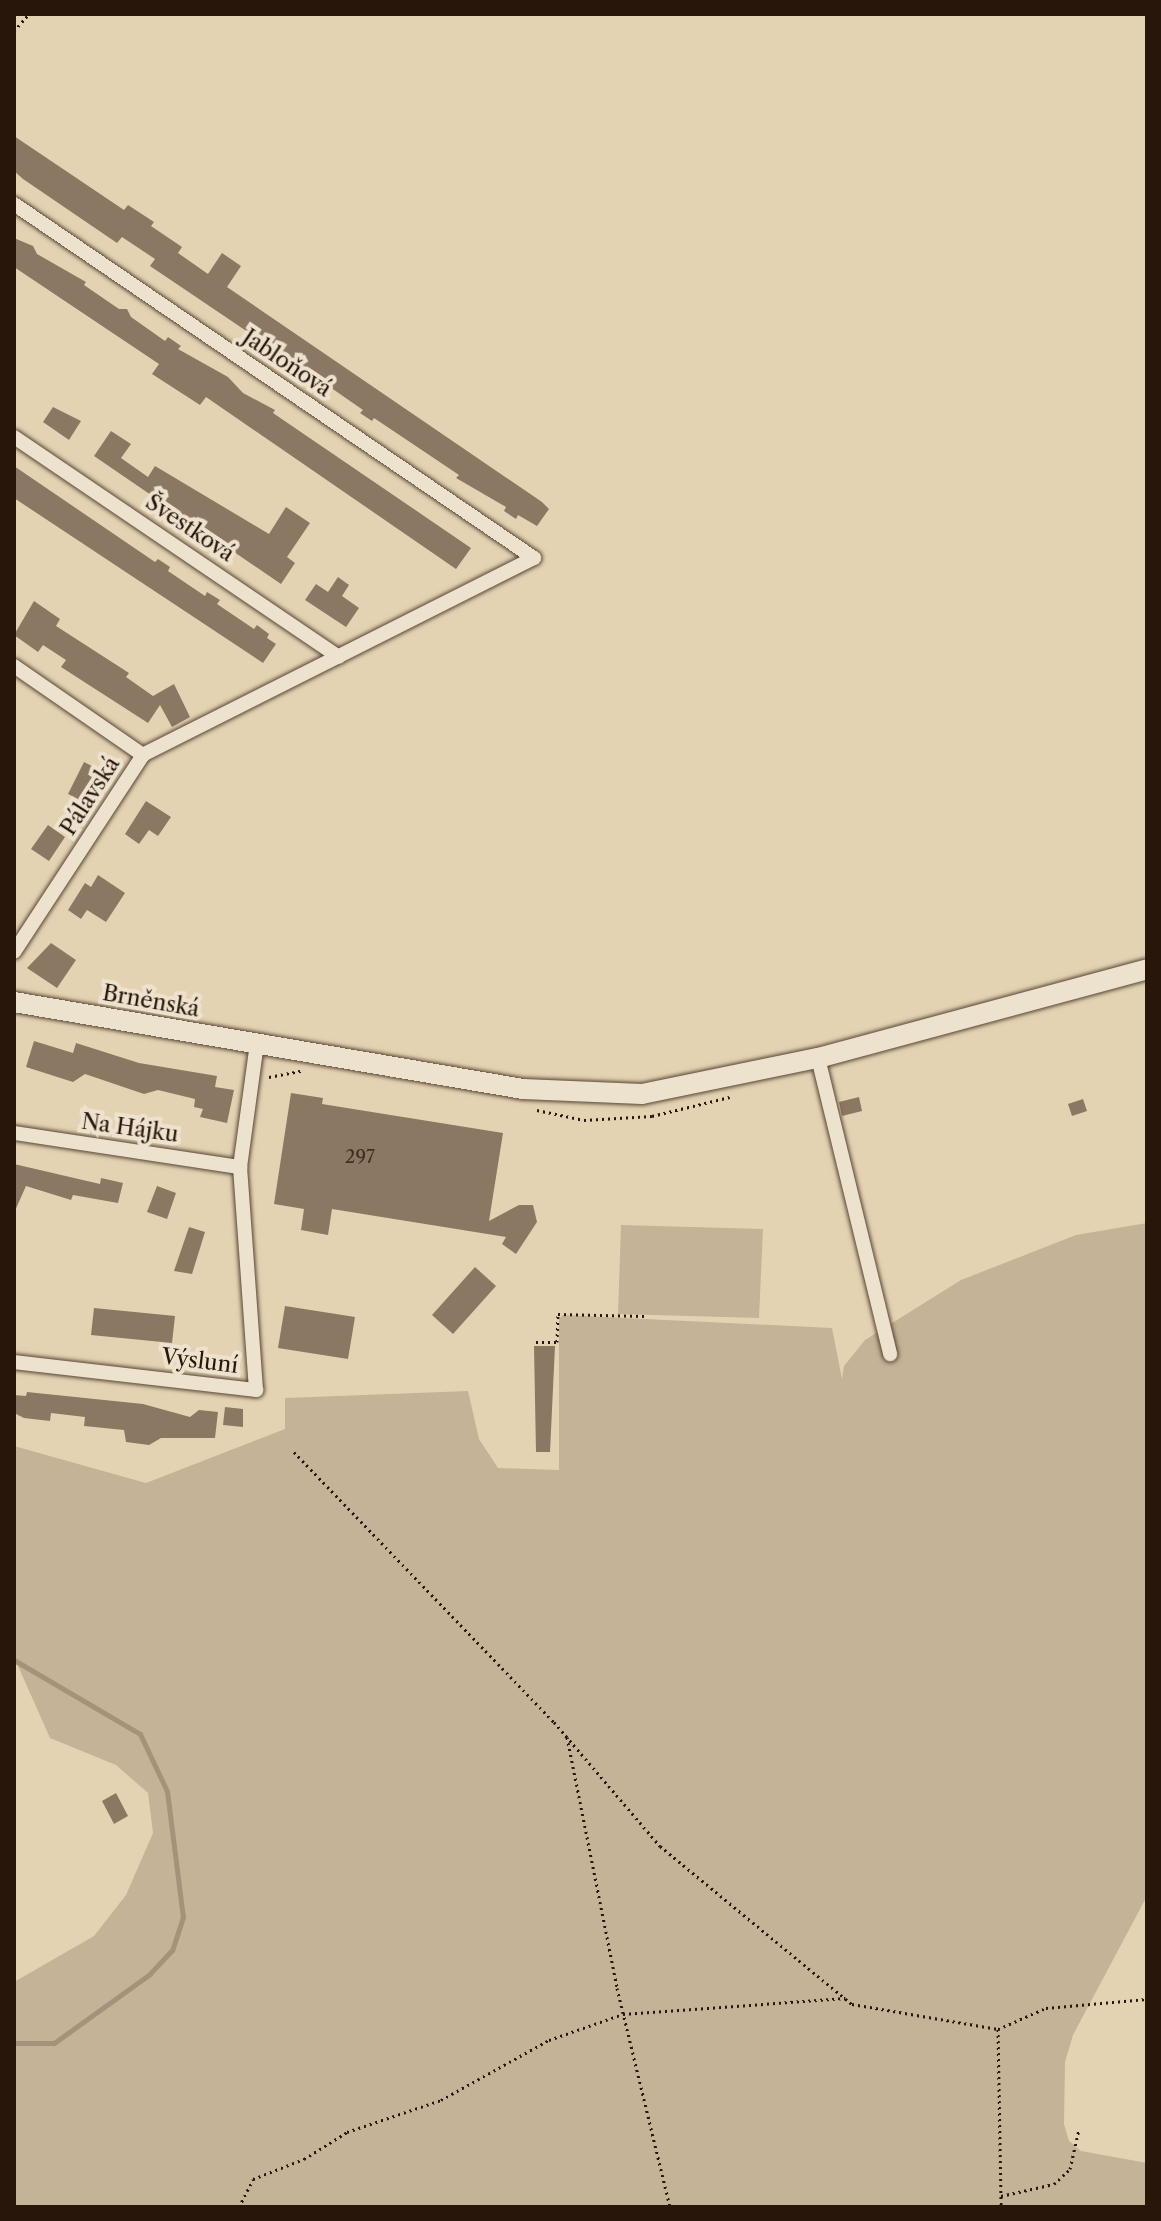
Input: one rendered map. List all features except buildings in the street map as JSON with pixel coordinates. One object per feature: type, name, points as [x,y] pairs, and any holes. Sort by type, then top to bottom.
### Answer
[{"type":"main road","name":"Brněnská","points":[[14,1002],[523,1089],[642,1094],[818,1058],[1147,969]]},
{"type":"street","name":"Jabloňová","points":[[14,204],[534,558],[339,657]]},
{"type":"street","name":"Švestková","points":[[14,437],[339,657]]},
{"type":"street","points":[[143,755],[339,657]]},
{"type":"street","name":"Pálavská","points":[[14,666],[143,755],[14,952]]},
{"type":"street","points":[[240,1167],[257,1043]]},
{"type":"street","points":[[818,1058],[890,1354]]},
{"type":"street","name":"Na Hájku","points":[[14,1133],[240,1167]]},
{"type":"street","name":"Výsluní","points":[[14,1362],[256,1390],[240,1167]]},
{"type":"path","points":[[14,31],[29,14]]},
{"type":"path","points":[[536,1342],[557,1342],[558,1314],[644,1316]]},
{"type":"path","points":[[294,1452],[567,1737],[660,1846],[852,2004],[998,2029],[1046,2008],[1147,1999]]},
{"type":"path","points":[[567,1737],[623,2014],[670,2207]]},
{"type":"path","points":[[239,2207],[253,2179],[304,2159],[347,2132],[441,2100],[549,2040],[623,2014],[845,1998]]},
{"type":"path","points":[[998,2029],[1001,2207]]},
{"type":"path","points":[[1001,2196],[1054,2184],[1070,2169],[1079,2129]]},
{"type":"shaded area","points":[[1147,1223],[1147,1896],[1073,2035],[1065,2062],[1064,2124],[1069,2141],[1081,2151],[1147,2163],[1147,2207],[14,2207],[14,1982],[94,1936],[126,1895],[153,1833],[148,1793],[116,1765],[50,1738],[14,1657],[14,1446],[146,1483],[285,1429],[285,1398],[468,1391],[479,1439],[498,1468],[559,1470],[559,1319],[563,1315],[832,1328],[842,1379],[844,1366],[865,1340],[961,1280],[1076,1235]]},
{"type":"shaded area","points":[[621,1225],[763,1229],[759,1318],[618,1314]]},
{"type":"waterway","points":[[14,1660],[140,1734],[167,1791],[183,1917],[172,1950],[150,1974],[54,2043],[14,2043]]}]
